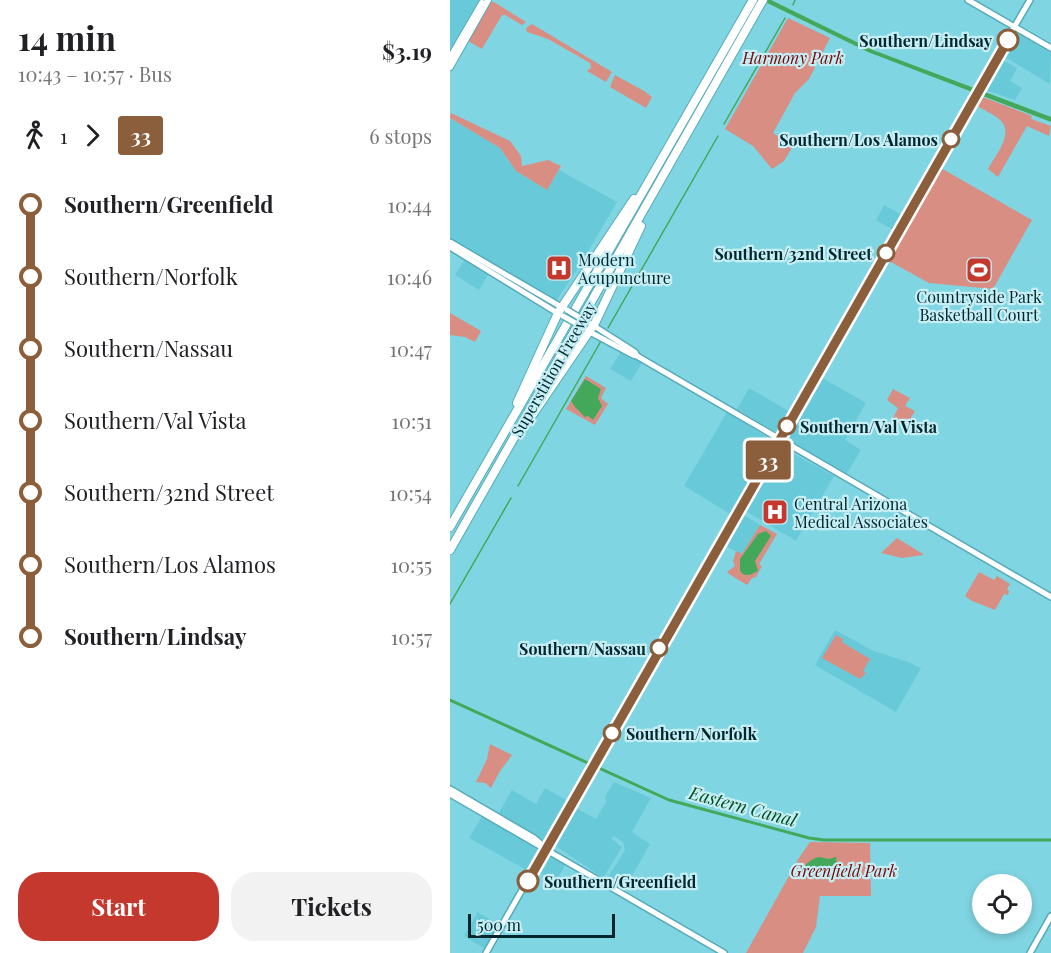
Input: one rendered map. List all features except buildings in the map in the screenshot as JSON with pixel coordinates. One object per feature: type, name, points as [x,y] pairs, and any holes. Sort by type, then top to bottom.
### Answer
[{"type":"highway","name":"Superstition Freeway","points":[[454,520],[677,133],[753,6],[763,0]]},
{"type":"highway","name":"Superstition Freeway","points":[[450,550],[669,166],[753,6]]},
{"type":"highway","points":[[495,450],[498,439],[563,312],[677,133]]},
{"type":"highway","points":[[488,482],[588,327],[666,177],[669,166]]},
{"type":"main road","points":[[450,58],[483,0]]},
{"type":"main road","points":[[450,67],[488,0]]},
{"type":"main road","points":[[968,0],[1051,48]]},
{"type":"main road","points":[[486,953],[1030,0]]},
{"type":"main road","points":[[450,242],[779,440],[1051,597]]},
{"type":"main road","points":[[450,248],[563,312]]},
{"type":"main road","points":[[450,789],[540,848],[547,849]]},
{"type":"main road","points":[[450,794],[479,811],[519,829],[542,843],[547,849],[724,953]]},
{"type":"main road","points":[[1030,953],[1051,916]]},
{"type":"shaded area","points":[[450,0],[481,0],[450,55]]},
{"type":"shaded area","points":[[761,0],[771,0],[873,50],[1051,117],[1051,122],[868,52]]},
{"type":"shaded area","points":[[1016,32],[1051,53],[1050,84],[1003,56]]},
{"type":"shaded area","points":[[1001,59],[1017,68],[1010,81],[1022,88],[1015,100],[983,89]]},
{"type":"shaded area","points":[[450,118],[500,148],[516,171],[547,190],[559,170],[617,202],[556,301],[450,239]]},
{"type":"shaded area","points":[[884,205],[904,216],[895,231],[876,220]]},
{"type":"shaded area","points":[[465,259],[489,273],[479,290],[455,275]]},
{"type":"shaded area","points":[[621,352],[642,363],[631,381],[610,369]]},
{"type":"shaded area","points":[[819,376],[866,403],[845,440],[861,450],[846,475],[784,439]]},
{"type":"shaded area","points":[[585,379],[601,389],[598,398],[602,406],[593,420],[588,416],[585,417],[571,401]]},
{"type":"shaded area","points":[[749,388],[789,411],[778,431],[774,431],[737,409]]},
{"type":"shaded area","points":[[727,412],[774,442],[732,515],[684,486]]},
{"type":"shaded area","points":[[781,447],[834,476],[796,541],[744,510]]},
{"type":"shaded area","points":[[742,514],[760,525],[742,555],[723,544],[738,516]]},
{"type":"shaded area","points":[[766,531],[771,536],[755,561],[758,571],[748,575],[742,573],[740,559],[758,534]]},
{"type":"shaded area","points":[[835,630],[874,651],[921,668],[896,712],[815,665]]},
{"type":"shaded area","points":[[614,782],[651,798],[632,832],[650,844],[624,890],[607,879],[625,850],[623,842],[613,836],[612,839],[622,847],[603,878],[554,845],[574,807],[596,819]]},
{"type":"shaded area","points":[[545,788],[568,801],[544,841],[498,814],[512,790],[536,804]]},
{"type":"shaded area","points":[[483,815],[539,851],[528,871],[469,838]]},
{"type":"shaded area","points":[[549,856],[565,865],[556,882],[539,872]]},
{"type":"shaded area","points":[[819,857],[829,859],[836,857],[837,866],[831,870],[814,871],[798,879],[807,864]]},
{"type":"shaded area","points":[[478,912],[498,925],[485,949],[464,936]]},
{"type":"green space","points":[[491,2],[526,22],[522,25],[502,15],[482,49],[468,41]]},
{"type":"green space","name":"Harmony Park","points":[[788,18],[830,38],[809,79],[795,93],[773,133],[793,146],[784,161],[772,169],[753,146],[725,129]]},
{"type":"green space","points":[[532,24],[612,72],[606,82],[587,71],[591,68],[590,63],[548,39],[527,32],[526,28]]},
{"type":"green space","points":[[615,75],[652,97],[646,108],[610,87]]},
{"type":"green space","points":[[980,96],[1032,116],[1031,119],[1051,126],[1049,136],[1027,126],[998,177],[988,169],[1005,138],[1004,125],[994,115],[975,104]]},
{"type":"green space","points":[[451,113],[510,141],[521,156],[522,166],[548,160],[561,166],[547,190],[516,171],[500,148],[450,118]]},
{"type":"green space","points":[[939,167],[1032,220],[993,289],[929,283],[887,260]]},
{"type":"green space","points":[[450,313],[481,331],[475,342],[465,337],[450,335]]},
{"type":"green space","points":[[586,376],[606,388],[601,398],[608,404],[595,425],[566,409]]},
{"type":"green space","points":[[893,389],[910,398],[905,406],[915,411],[905,428],[892,420],[898,408],[887,400]]},
{"type":"green space","points":[[760,525],[777,534],[759,564],[762,566],[756,577],[752,578],[747,585],[727,572],[735,566],[733,561],[736,551],[742,554]]},
{"type":"green space","points":[[897,538],[923,555],[902,558],[881,553]]},
{"type":"green space","points":[[979,572],[994,580],[997,576],[1010,584],[1007,589],[1008,595],[1004,594],[995,610],[965,596]]},
{"type":"green space","points":[[836,635],[843,639],[842,642],[870,659],[863,671],[866,673],[860,679],[822,658]]},
{"type":"green space","points":[[490,744],[512,755],[491,788],[485,783],[476,782],[487,759]]},
{"type":"green space","name":"Greenfield Park","points":[[810,842],[870,843],[871,896],[820,896],[816,927],[803,953],[746,953],[799,858]]},
{"type":"waterway","points":[[793,5],[795,0]]},
{"type":"waterway","points":[[724,124],[785,18]]},
{"type":"waterway","points":[[608,328],[718,136]]},
{"type":"waterway","points":[[518,486],[601,341]]},
{"type":"waterway","points":[[450,604],[511,498]]},
{"type":"waterway","name":"Eastern Canal","points":[[450,700],[669,800],[809,838],[824,840],[1051,840]]},
{"type":"bus line","name":"33","points":[[528,881],[1008,40]]},
{"type":"place","name":"Southern/Lindsay","points":[[1008,40]]},
{"type":"place","name":"Southern/Los Alamos","points":[[951,139]]},
{"type":"place","name":"Southern/32nd Street","points":[[886,253]]},
{"type":"place","name":"Modern Acupuncture","points":[[559,268]]},
{"type":"place","name":"Countryside Park Basketball Court","points":[[979,270]]},
{"type":"place","name":"Southern/Val Vista","points":[[787,426]]},
{"type":"place","name":"Central Arizona Medical Associates","points":[[775,512]]},
{"type":"place","name":"Southern/Nassau","points":[[659,648]]},
{"type":"place","name":"Southern/Norfolk","points":[[612,733]]},
{"type":"place","name":"Southern/Greenfield","points":[[528,881]]}]
